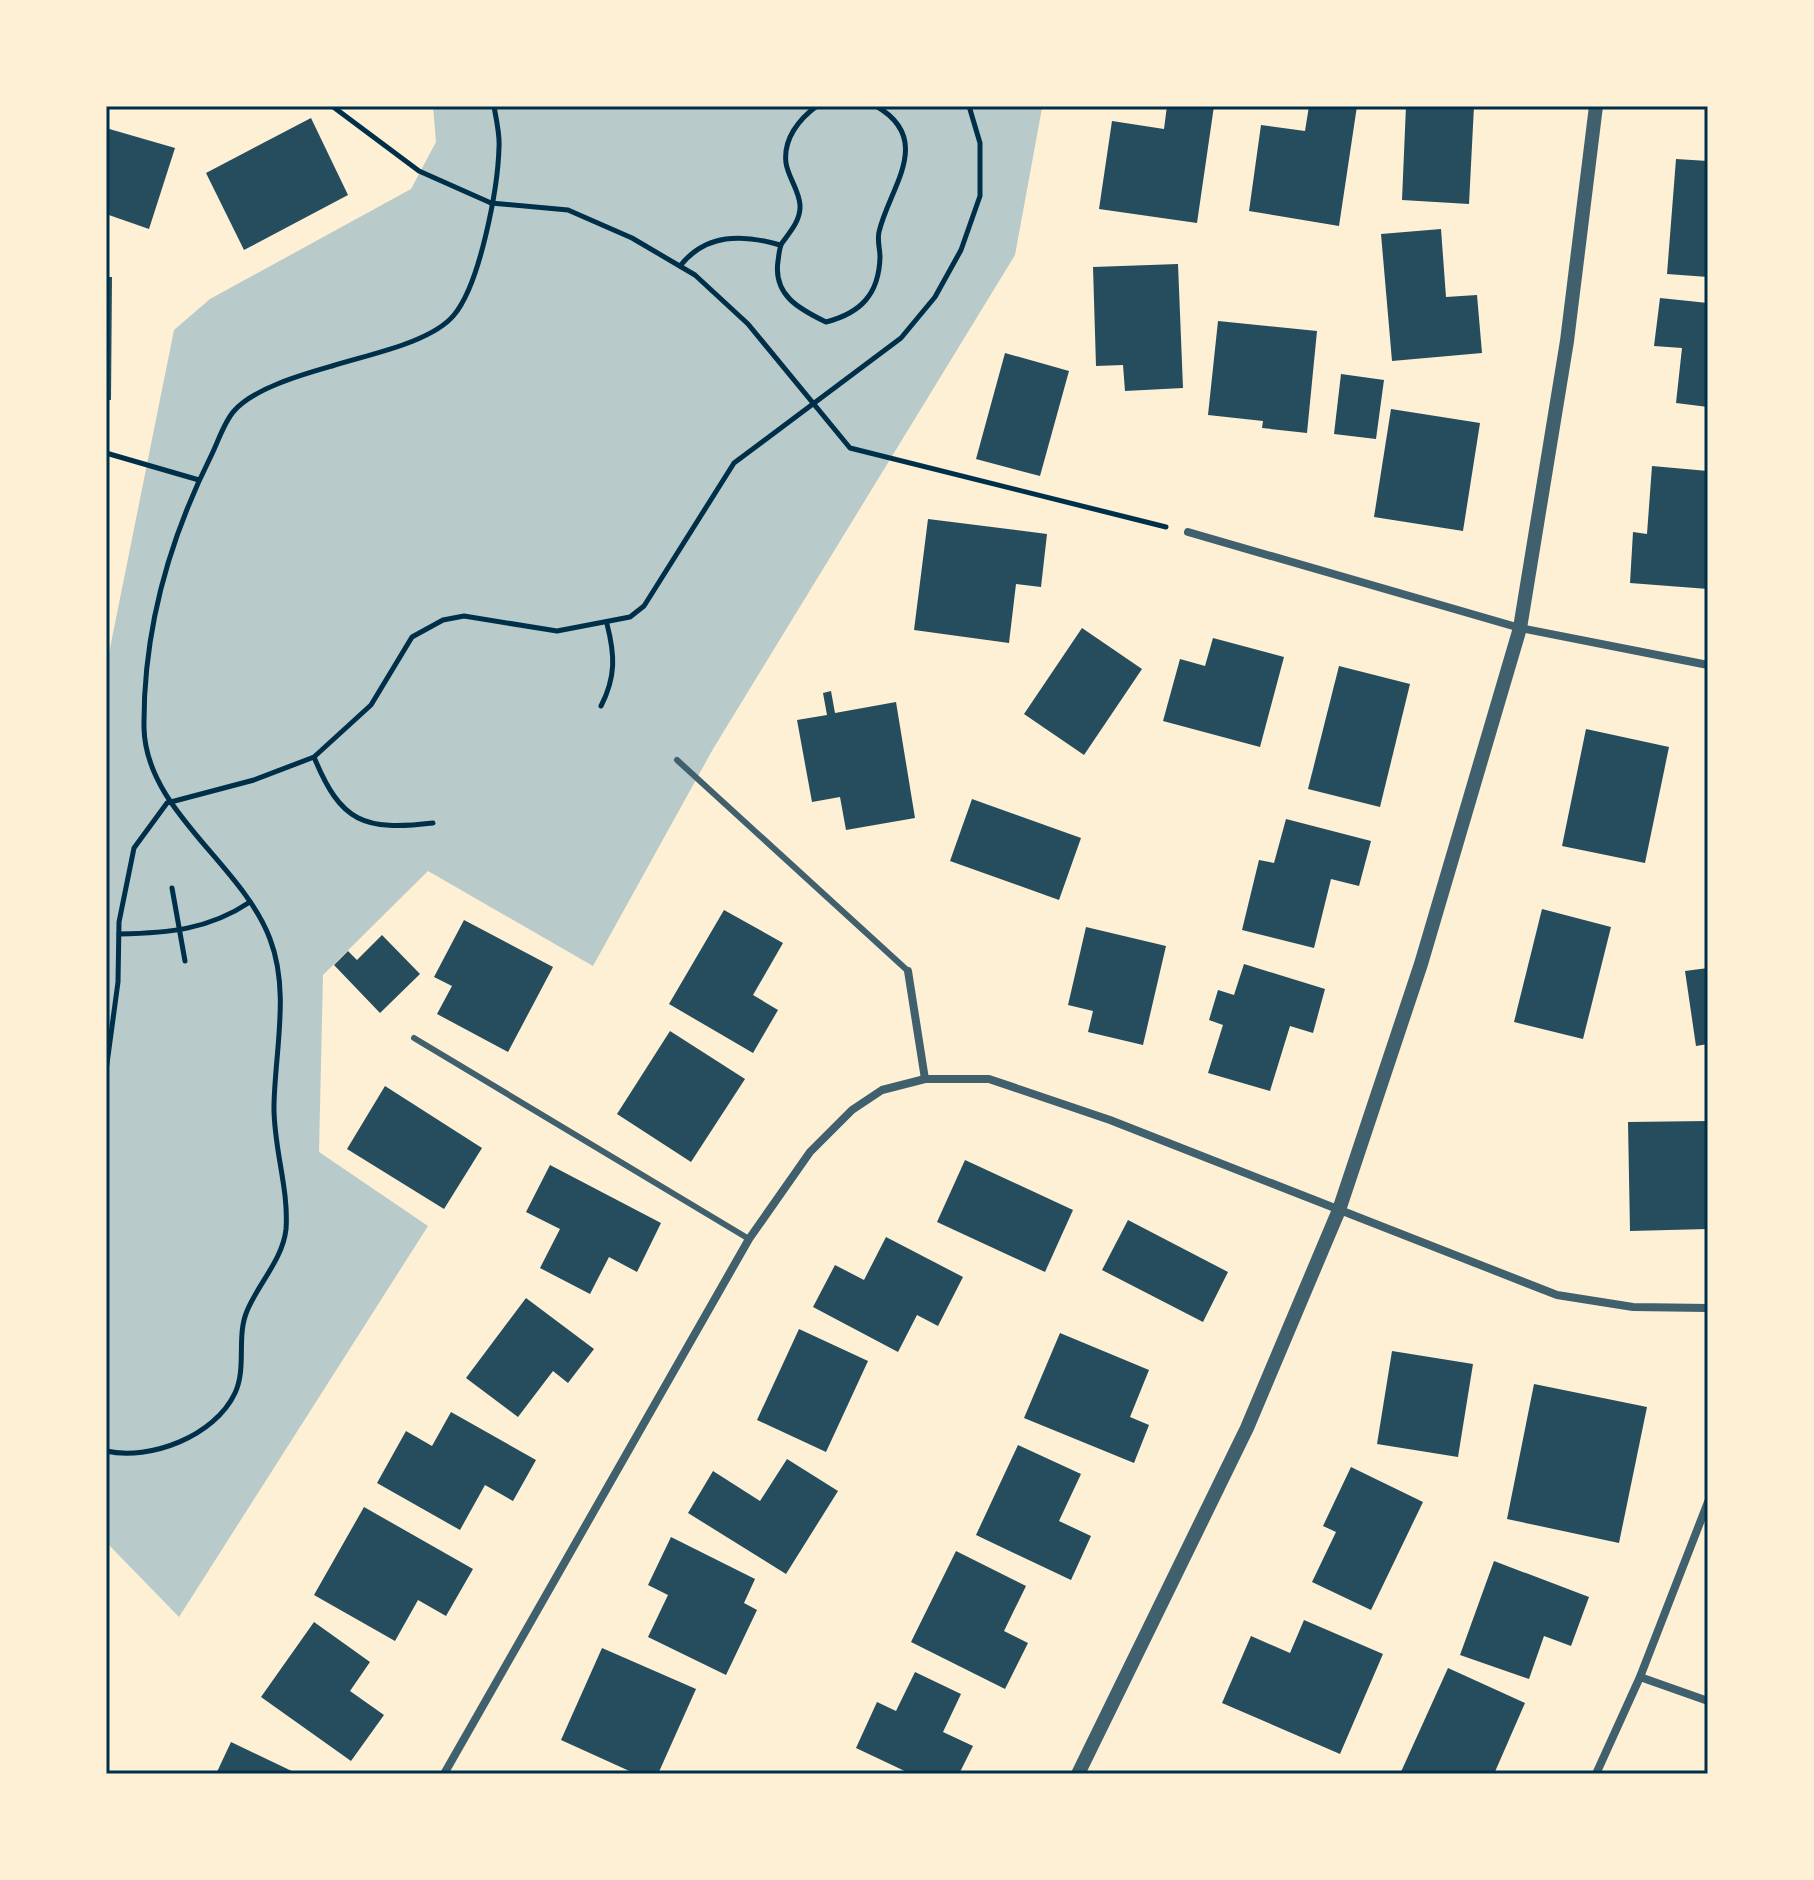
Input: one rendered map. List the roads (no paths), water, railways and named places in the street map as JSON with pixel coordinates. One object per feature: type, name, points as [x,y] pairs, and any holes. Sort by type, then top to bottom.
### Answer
[{"type":"street","points":[[1078,1774],[1247,1428],[1339,1210],[1421,964],[1520,628],[1567,341],[1596,106]]},
{"type":"street","points":[[1188,532],[1520,628],[1708,665]]},
{"type":"street","points":[[908,971],[925,1079]]},
{"type":"street","points":[[444,1774],[749,1239],[810,1152],[852,1110],[882,1090],[925,1079],[989,1079],[1110,1120],[1557,1295],[1633,1307],[1708,1308]]},
{"type":"street","points":[[1596,1774],[1640,1677],[1708,1502]]},
{"type":"street","points":[[1640,1677],[1708,1701]]},
{"type":"lane","points":[[677,760],[908,971]]},
{"type":"lane","points":[[414,1038],[749,1239]]}]
